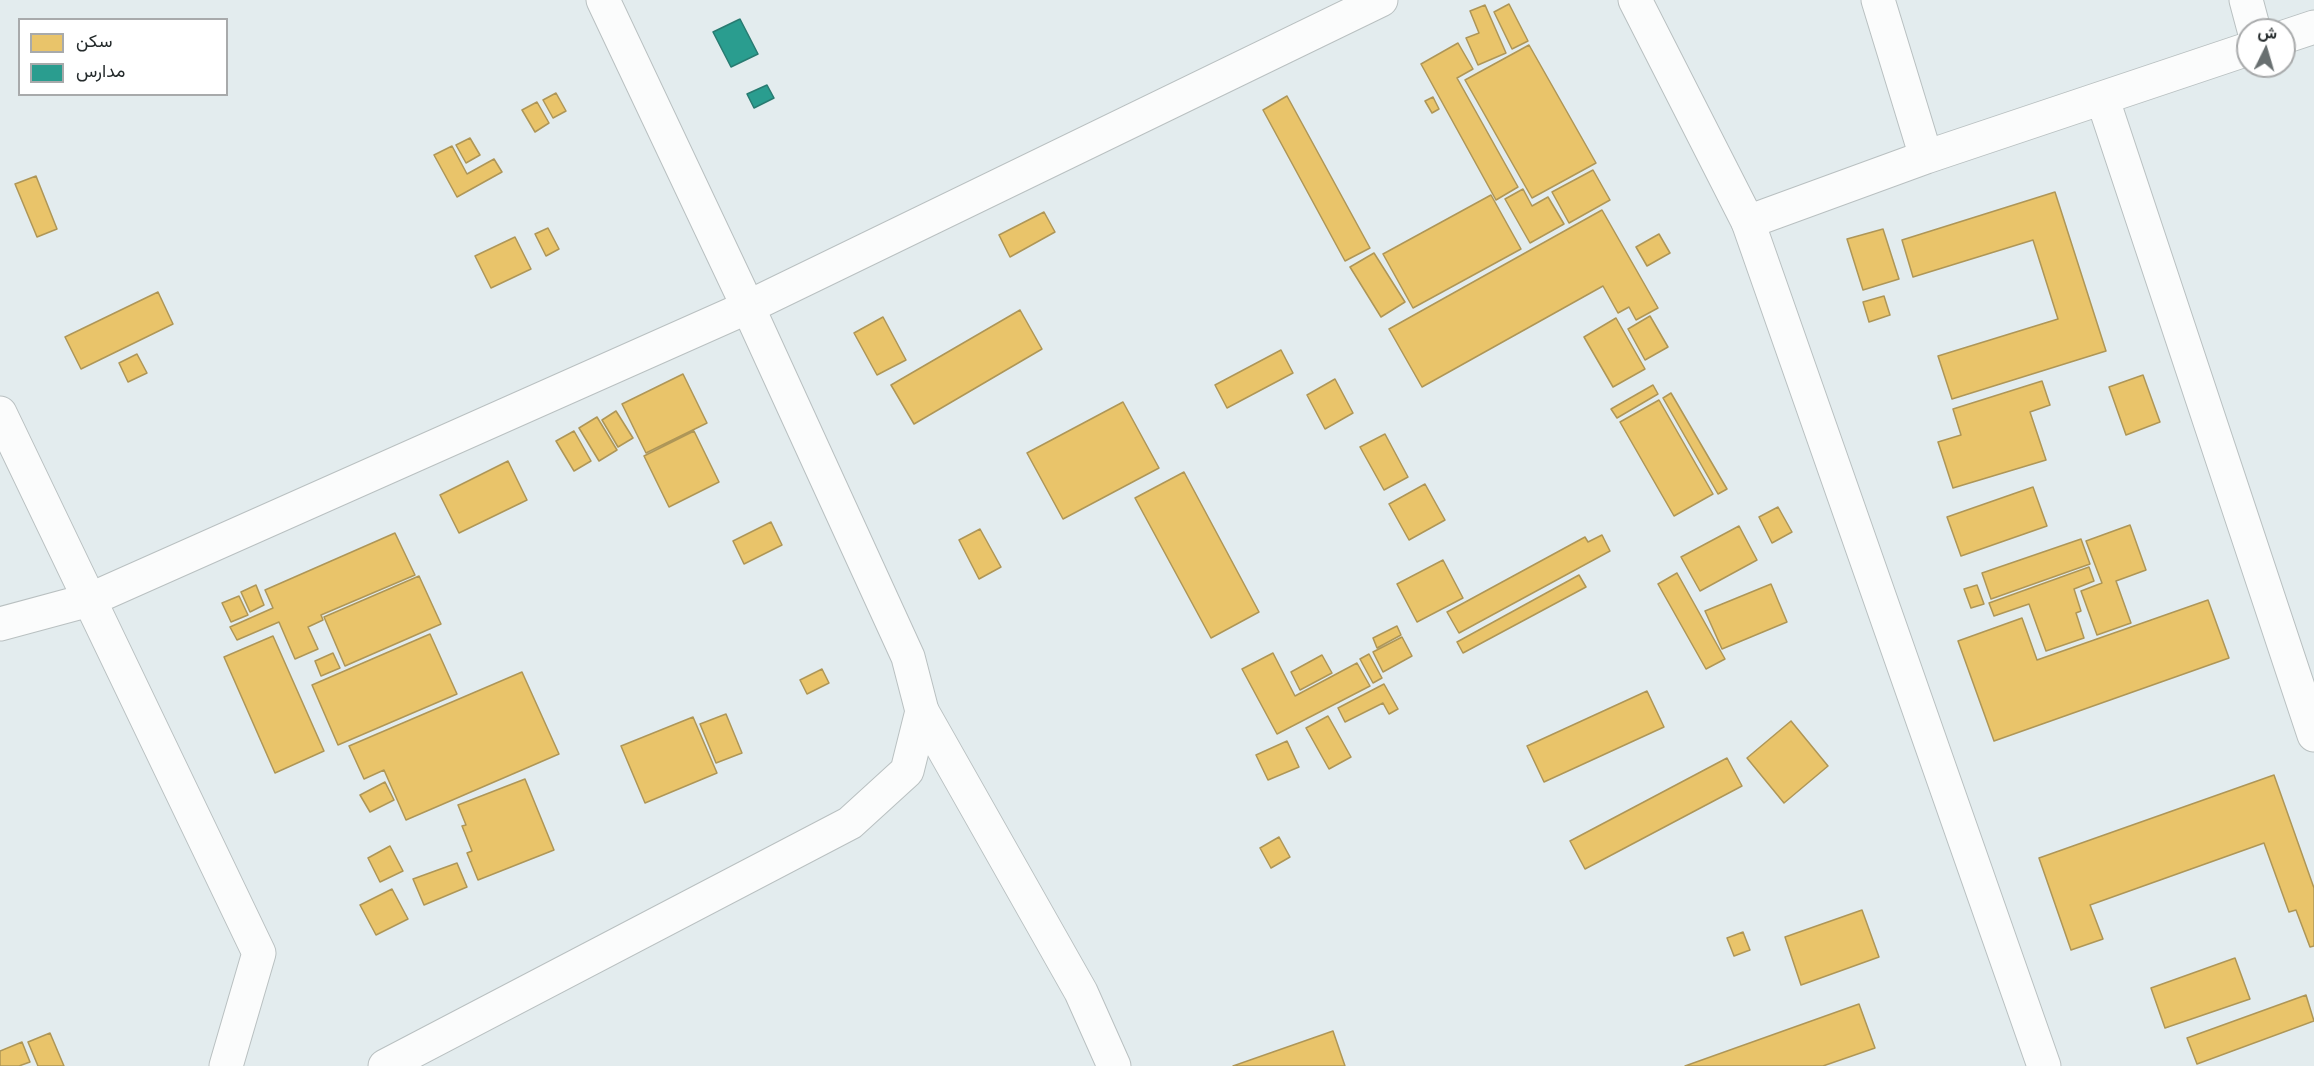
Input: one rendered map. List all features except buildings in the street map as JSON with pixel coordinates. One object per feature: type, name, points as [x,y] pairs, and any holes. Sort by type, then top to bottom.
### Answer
[{"type":"street","points":[[603,0],[748,307],[908,657],[922,711],[1081,992],[1114,1066]]},
{"type":"street","points":[[0,624],[89,600],[748,307],[1381,0]]},
{"type":"street","points":[[1635,0],[1748,222],[2044,1066]]},
{"type":"street","points":[[1878,0],[1926,157]]},
{"type":"street","points":[[2246,0],[2251,18]]},
{"type":"street","points":[[2296,33],[2314,27]]},
{"type":"street","points":[[1748,222],[1926,157],[2236,54]]},
{"type":"street","points":[[2103,100],[2314,735]]},
{"type":"street","points":[[0,413],[259,952],[226,1066]]},
{"type":"street","points":[[385,1066],[850,823],[907,771],[922,711]]}]
